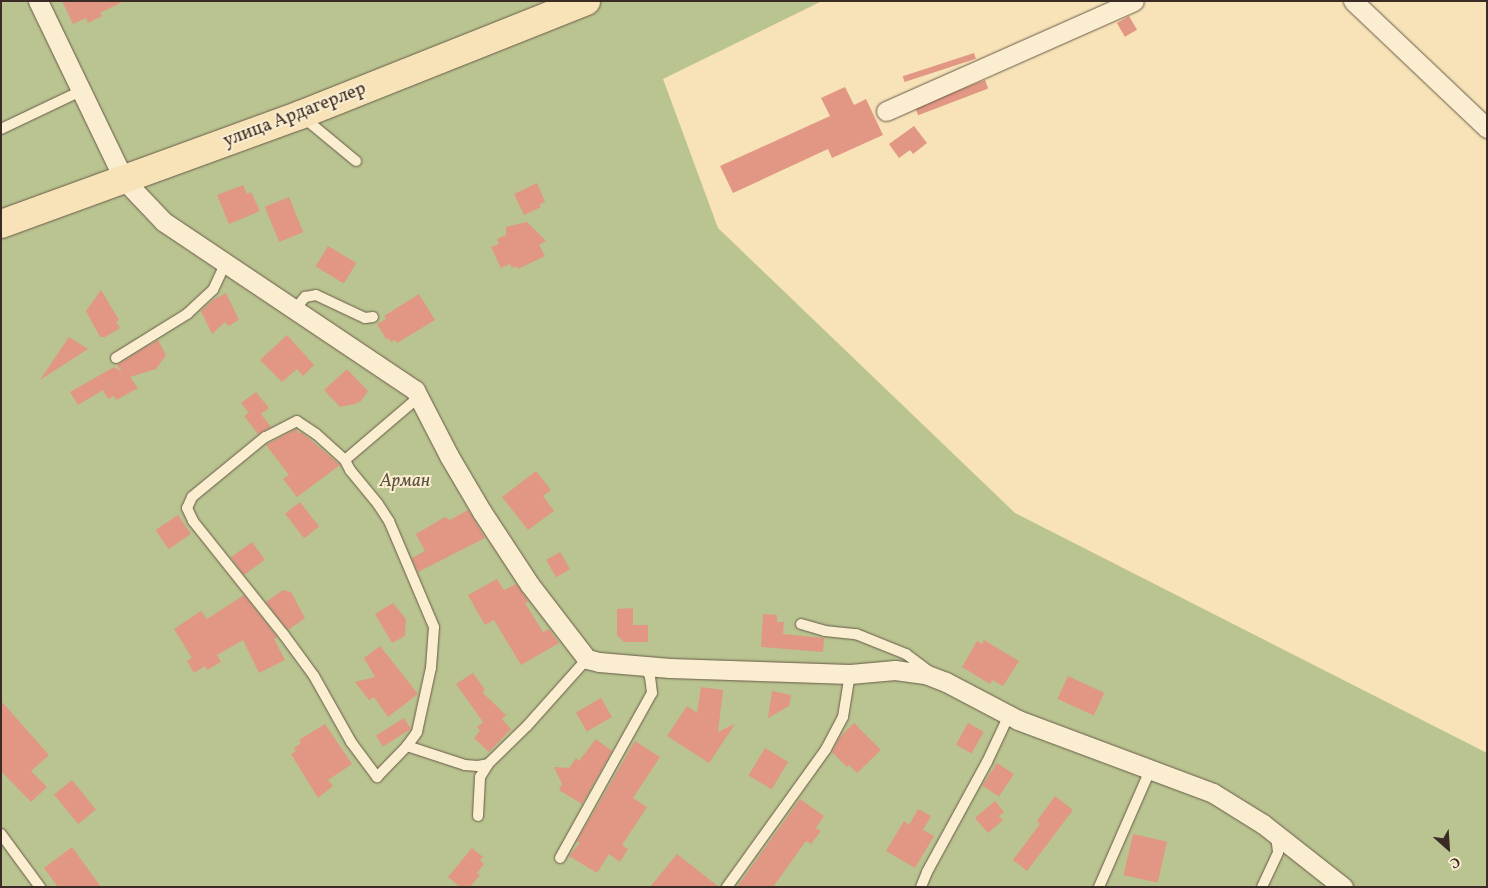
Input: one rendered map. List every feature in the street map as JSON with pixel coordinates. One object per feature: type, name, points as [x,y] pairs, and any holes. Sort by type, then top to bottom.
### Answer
[{"type":"main road","name":"улица Ардагерлер","points":[[1,224],[300,115],[586,1]]},
{"type":"street","points":[[38,1],[124,180],[164,222],[415,390],[420,396],[448,456],[482,512],[563,632],[587,659],[599,662],[645,666],[850,674],[895,670],[925,674],[1009,715],[1213,793],[1276,834],[1343,887]]},
{"type":"street","points":[[886,111],[1134,1]]},
{"type":"street","points":[[1353,1],[1487,128]]},
{"type":"lane","points":[[1,129],[81,92]]},
{"type":"lane","points":[[300,115],[356,161]]},
{"type":"lane","points":[[116,358],[186,314],[213,290],[226,262]]},
{"type":"lane","points":[[295,309],[305,297],[316,295],[365,318],[373,317]]},
{"type":"lane","points":[[345,460],[420,396]]},
{"type":"lane","points":[[297,421],[316,434],[345,460],[350,470],[378,504],[389,521],[434,627],[431,668],[422,719],[417,732],[408,746],[377,777],[351,742],[314,676],[284,635],[205,537],[187,508],[192,497],[265,437],[297,421]]},
{"type":"lane","points":[[801,624],[825,631],[856,634],[906,654],[936,678]]},
{"type":"lane","points":[[478,816],[480,777],[488,764],[527,726],[587,659]]},
{"type":"lane","points":[[560,858],[652,693],[650,677],[645,666]]},
{"type":"lane","points":[[727,887],[826,749],[842,717],[850,674]]},
{"type":"lane","points":[[921,887],[927,872],[987,762],[1009,715]]},
{"type":"lane","points":[[408,746],[465,765],[478,766],[488,764]]},
{"type":"lane","points":[[1099,887],[1150,770]]},
{"type":"lane","points":[[1,834],[40,887]]},
{"type":"lane","points":[[1262,887],[1278,852],[1276,834]]},
{"type":"green space","name":"Арман","points":[[1,1],[822,1],[663,79],[718,228],[1015,513],[1487,753],[1487,887],[1,887]]},
{"type":"building","points":[[62,1],[124,1],[100,13],[102,16],[88,23],[86,18],[73,24]]},
{"type":"building","points":[[1129,16],[1137,30],[1125,37],[1117,23]]},
{"type":"building","points":[[974,53],[976,59],[905,82],[903,76]]},
{"type":"building","points":[[985,80],[988,88],[918,115],[915,107]]},
{"type":"building","points":[[845,87],[854,105],[866,99],[883,135],[832,158],[828,149],[733,193],[720,166],[830,116],[821,98]]},
{"type":"building","points":[[914,126],[927,143],[913,154],[910,150],[899,158],[889,144]]},
{"type":"building","points":[[537,183],[545,202],[539,205],[541,207],[524,215],[514,194]]},
{"type":"building","points":[[243,185],[247,194],[251,192],[260,211],[229,224],[217,195]]},
{"type":"building","points":[[289,197],[303,232],[279,242],[265,207]]},
{"type":"building","points":[[527,222],[546,241],[539,245],[545,256],[518,269],[516,266],[512,268],[510,264],[501,268],[491,247],[499,244],[497,239],[506,235],[506,227]]},
{"type":"building","points":[[328,246],[356,263],[344,284],[316,267]]},
{"type":"building","points":[[101,290],[119,320],[116,322],[120,328],[105,337],[100,337],[86,311]]},
{"type":"building","points":[[226,293],[239,320],[228,326],[225,322],[212,334],[201,311],[213,300]]},
{"type":"building","points":[[419,294],[435,320],[397,343],[395,340],[391,342],[388,338],[386,339],[377,324],[386,319],[384,316]]},
{"type":"building","points":[[287,335],[314,365],[303,376],[297,369],[282,382],[260,360]]},
{"type":"building","points":[[69,337],[88,349],[40,380]]},
{"type":"building","points":[[158,340],[166,355],[156,369],[130,377],[138,388],[116,400],[114,396],[108,399],[103,390],[78,405],[70,392],[114,367],[122,372],[117,365]]},
{"type":"building","points":[[347,369],[368,391],[361,401],[340,407],[324,390]]},
{"type":"building","points":[[256,392],[269,408],[261,414],[271,427],[258,434],[244,416],[249,413],[241,403]]},
{"type":"building","points":[[296,429],[299,434],[301,432],[340,465],[297,497],[283,479],[289,475],[266,445]]},
{"type":"building","points":[[536,471],[551,490],[543,496],[554,511],[528,530],[502,497]]},
{"type":"building","points":[[300,502],[319,526],[304,538],[285,514]]},
{"type":"building","points":[[468,510],[485,538],[418,572],[412,558],[425,551],[416,534],[445,517],[450,520]]},
{"type":"building","points":[[178,515],[191,534],[168,549],[156,530]]},
{"type":"building","points":[[252,542],[265,560],[244,575],[231,557]]},
{"type":"building","points":[[560,552],[570,569],[556,577],[546,560]]},
{"type":"building","points":[[497,579],[504,590],[516,584],[528,601],[525,603],[543,632],[549,629],[559,643],[521,665],[494,620],[485,625],[468,595]]},
{"type":"building","points":[[283,590],[291,592],[305,618],[288,630],[266,602]]},
{"type":"building","points":[[244,595],[277,637],[274,639],[285,660],[259,673],[243,640],[217,655],[221,662],[207,670],[205,666],[194,673],[187,661],[192,658],[174,629],[201,611],[207,619]]},
{"type":"building","points":[[393,603],[406,619],[405,636],[392,643],[375,614]]},
{"type":"building","points":[[633,608],[633,625],[648,625],[648,642],[624,642],[617,635],[617,609]]},
{"type":"building","points":[[763,614],[777,615],[777,622],[784,622],[783,634],[824,638],[823,652],[761,647]]},
{"type":"building","points":[[984,640],[1019,661],[1003,686],[992,680],[990,684],[962,667],[977,641],[982,644]]},
{"type":"building","points":[[380,646],[418,694],[388,717],[374,697],[369,700],[355,682],[375,677],[364,658]]},
{"type":"building","points":[[473,673],[485,690],[482,692],[506,715],[502,719],[511,729],[489,752],[474,738],[480,731],[477,727],[483,722],[456,684]]},
{"type":"building","points":[[1068,676],[1104,693],[1094,716],[1057,699]]},
{"type":"building","points":[[701,687],[723,690],[718,732],[735,724],[709,763],[667,736],[687,706],[697,713]]},
{"type":"building","points":[[772,691],[791,695],[789,706],[768,718]]},
{"type":"building","points":[[601,698],[612,717],[587,732],[576,712]]},
{"type":"building","points":[[1,701],[49,755],[31,771],[47,787],[31,802],[1,771]]},
{"type":"building","points":[[404,718],[411,729],[383,747],[376,735]]},
{"type":"building","points":[[854,723],[881,750],[857,773],[849,765],[847,767],[832,752],[840,737]]},
{"type":"building","points":[[968,723],[984,732],[972,754],[956,745]]},
{"type":"building","points":[[325,724],[352,764],[328,780],[333,786],[318,798],[291,754],[296,751],[294,748],[301,743],[299,740]]},
{"type":"building","points":[[596,739],[612,751],[582,804],[559,790],[562,784],[554,767],[569,768],[576,758],[579,761]]},
{"type":"building","points":[[635,741],[660,757],[633,798],[647,807],[622,845],[628,849],[620,862],[609,854],[597,873],[569,856],[580,843],[577,841]]},
{"type":"building","points":[[765,748],[788,762],[772,789],[749,775]]},
{"type":"building","points":[[997,763],[1014,774],[999,797],[982,786]]},
{"type":"building","points":[[72,780],[96,810],[78,824],[54,794]]},
{"type":"building","points":[[1055,796],[1073,810],[1027,871],[1013,860],[1040,824],[1037,821]]},
{"type":"building","points":[[800,799],[824,816],[816,828],[821,831],[811,844],[806,841],[773,887],[737,887]]},
{"type":"building","points":[[995,801],[1004,812],[999,816],[1003,820],[988,833],[975,818]]},
{"type":"building","points":[[918,809],[931,816],[923,830],[934,836],[915,868],[886,851],[904,821],[909,825]]},
{"type":"building","points":[[1133,834],[1167,842],[1158,883],[1124,875]]},
{"type":"building","points":[[72,847],[101,887],[58,887],[44,868]]},
{"type":"building","points":[[472,848],[483,857],[480,860],[484,864],[477,873],[480,875],[470,887],[460,887],[448,877]]},
{"type":"building","points":[[677,854],[719,887],[650,887]]}]
